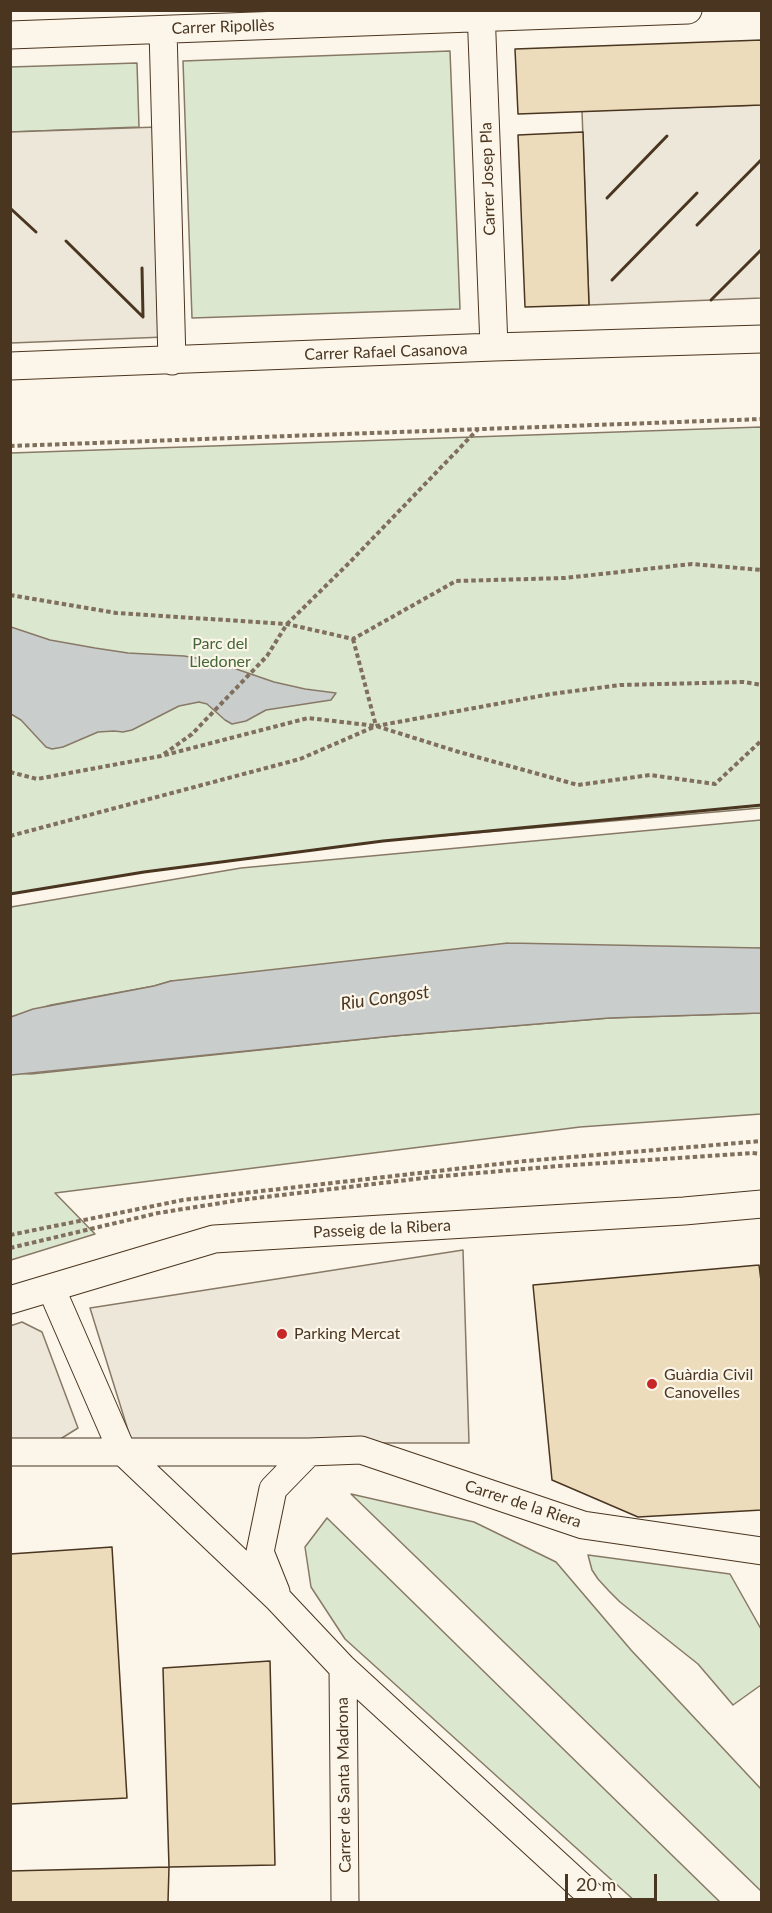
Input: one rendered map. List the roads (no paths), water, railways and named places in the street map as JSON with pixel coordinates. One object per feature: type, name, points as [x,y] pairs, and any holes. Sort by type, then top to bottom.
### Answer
[{"type":"street","name":"Carrer Ripollès","points":[[10,35],[163,30],[481,14],[687,10]]},
{"type":"street","name":"Carrer Josep Pla","points":[[481,14],[494,348]]},
{"type":"street","points":[[163,30],[172,361]]},
{"type":"street","name":"Carrer Rafael Casanova","points":[[10,366],[762,339]]},
{"type":"street","name":"Passeig de la Ribera","points":[[10,1300],[214,1239],[684,1211],[762,1204]]},
{"type":"street","points":[[51,1288],[122,1451],[278,1599],[343,1668],[598,1902]]},
{"type":"street","name":"Carrer de la Riera","points":[[309,1452],[361,1449],[583,1525],[762,1551]]},
{"type":"street","points":[[10,1452],[309,1452]]},
{"type":"street","points":[[278,1599],[260,1552],[273,1489],[309,1452]]},
{"type":"street","name":"Carrer de Santa Madrona","points":[[343,1668],[345,1902]]},
{"type":"water","points":[[11,627],[50,640],[95,648],[213,661],[274,682],[336,693],[331,700],[266,710],[246,721],[232,724],[207,704],[199,702],[179,706],[132,730],[98,732],[63,747],[52,749],[46,747],[21,720],[11,714]]},
{"type":"water","name":"Riu Congost","points":[[508,943],[761,948],[761,1013],[609,1018],[393,1036],[11,1075],[11,1017],[33,1009],[171,981]]},
{"type":"place","name":"Parking Mercat","points":[[282,1334]]},
{"type":"place","name":"Guàrdia Civil Canovelles","points":[[652,1384]]},
{"type":"park label","name":"Parc del Lledoner","points":[[220,653]]}]
